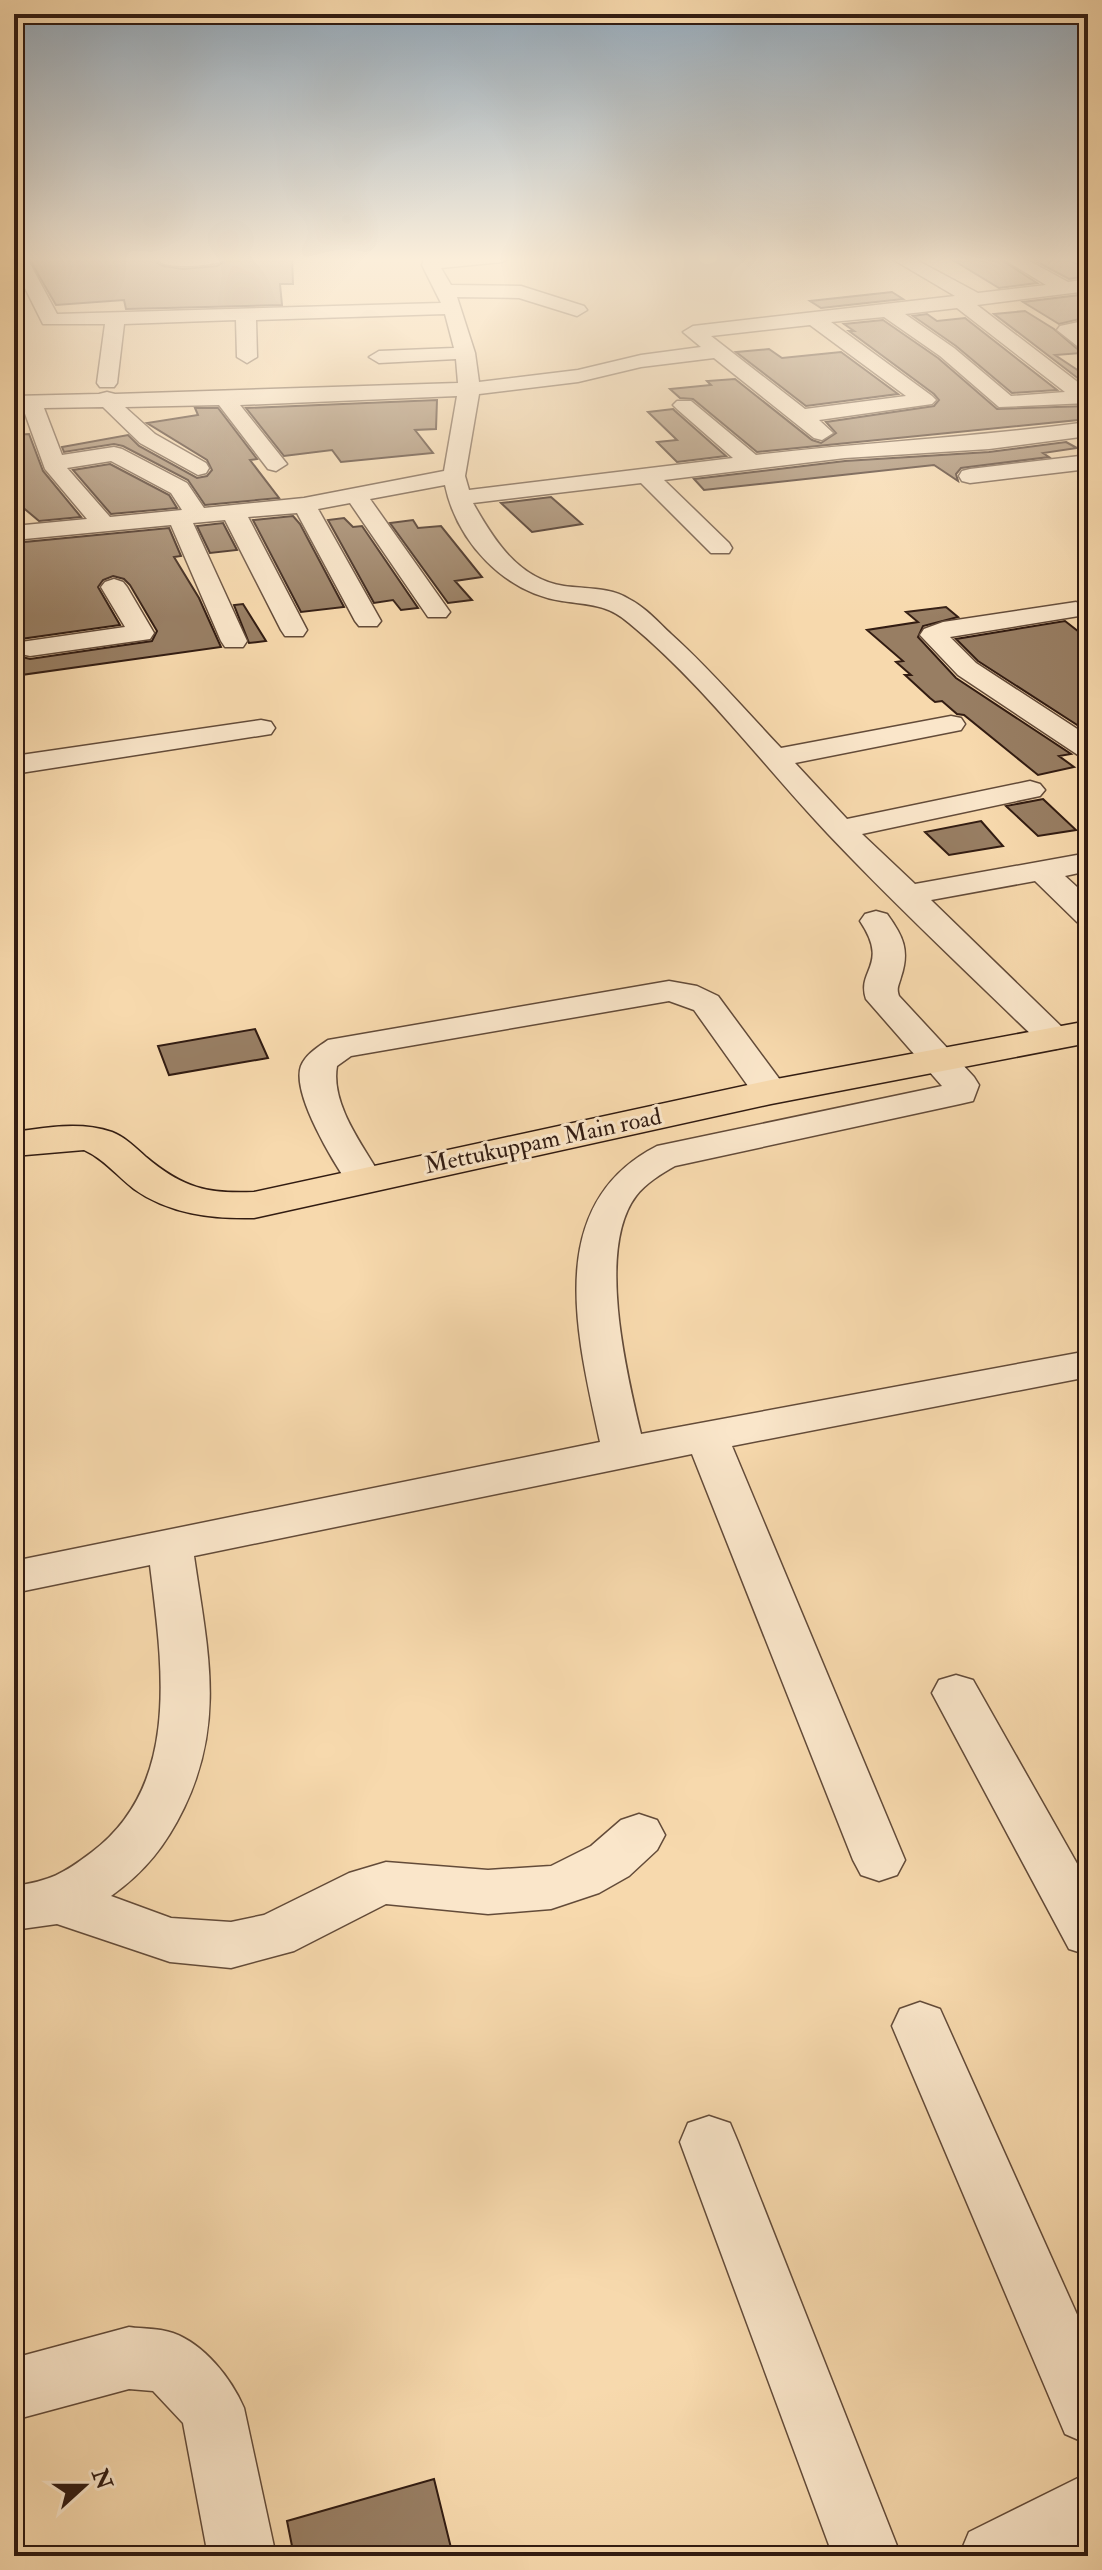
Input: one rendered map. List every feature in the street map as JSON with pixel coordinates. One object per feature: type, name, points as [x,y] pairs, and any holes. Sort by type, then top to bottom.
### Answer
[{"type":"main road","name":"Mettukuppam Main road","points":[[14,1144],[92,1139],[108,1145],[157,1188],[190,1202],[224,1207],[254,1205],[771,1092],[1072,1036]]},
{"type":"street","points":[[104,377],[121,419],[169,453],[198,468]]},
{"type":"street","points":[[468,377],[469,389],[456,487],[484,544],[515,575],[532,585],[619,603],[680,656],[840,829],[909,895],[1072,1036]]},
{"type":"street","points":[[105,525],[56,469],[23,402],[103,381],[225,399],[469,389],[570,377]]},
{"type":"street","points":[[752,377],[845,451]]},
{"type":"street","points":[[802,416],[925,400],[893,377]]},
{"type":"street","points":[[976,377],[1009,405],[1086,397]]},
{"type":"street","points":[[1059,377],[1086,397]]},
{"type":"street","points":[[225,399],[276,464]]},
{"type":"street","points":[[684,405],[751,462]]},
{"type":"street","points":[[14,533],[234,514],[304,505],[355,494],[646,475],[845,451],[989,442],[1088,429]]},
{"type":"street","points":[[55,463],[114,454],[179,488],[234,641]]},
{"type":"street","points":[[970,476],[1088,462]]},
{"type":"street","points":[[646,475],[720,548]]},
{"type":"street","points":[[355,494],[437,612]]},
{"type":"street","points":[[304,505],[368,621]]},
{"type":"street","points":[[234,514],[294,630]]},
{"type":"street","points":[[1044,586],[1082,616]]},
{"type":"street","points":[[114,587],[155,656]]},
{"type":"street","points":[[1082,616],[943,630],[933,635],[967,669],[1088,749]]},
{"type":"street","points":[[14,625],[35,658],[141,633]]},
{"type":"street","points":[[774,758],[951,724]]},
{"type":"street","points":[[14,765],[261,728]]},
{"type":"street","points":[[840,829],[1030,790]]},
{"type":"street","points":[[909,895],[1088,862]]},
{"type":"street","points":[[1043,872],[1088,915]]},
{"type":"street","points":[[624,1452],[602,1352],[599,1319],[600,1233],[614,1199],[636,1174],[670,1154],[960,1093],[961,1085],[942,1060],[883,999],[880,990],[893,947],[876,921]]},
{"type":"street","points":[[364,1180],[319,1091],[317,1072],[322,1060],[340,1047],[669,991],[685,993],[706,1003],[771,1092]]},
{"type":"street","points":[[14,1577],[624,1452],[1088,1364]]},
{"type":"street","points":[[707,1438],[879,1860]]},
{"type":"street","points":[[50,1906],[97,1878],[142,1836],[169,1782],[184,1735],[183,1642],[170,1545]]},
{"type":"street","points":[[956,1693],[1088,1933]]},
{"type":"street","points":[[50,1906],[170,1940],[231,1945],[275,1935],[368,1888],[386,1883],[512,1893],[556,1889],[580,1880],[607,1863],[639,1835]]},
{"type":"street","points":[[920,2026],[1088,2412]]},
{"type":"street","points":[[709,2142],[867,2556]]},
{"type":"street","points":[[14,2389],[129,2358],[169,2362],[212,2408],[242,2556]]},
{"type":"street","points":[[993,2556],[1088,2506]]},
{"type":"building","points":[[768,377],[875,377],[898,394],[806,406]]},
{"type":"building","points":[[911,377],[960,377],[997,409],[1088,406],[1088,419],[757,452],[693,399],[680,398],[670,389],[735,379],[812,440],[821,443],[836,433],[826,422],[934,406],[939,400]]},
{"type":"building","points":[[993,377],[1040,377],[1057,390],[1012,393]]},
{"type":"building","points":[[1076,377],[1088,377],[1088,386]]},
{"type":"building","points":[[437,400],[436,429],[415,430],[433,453],[341,462],[332,450],[284,456],[246,408]]},
{"type":"building","points":[[195,408],[218,408],[257,459],[250,460],[279,498],[205,505],[188,480],[123,446],[114,444],[64,452],[62,447],[128,435],[139,446],[197,478],[207,476],[212,470],[207,460],[147,423],[198,415]]},
{"type":"building","points":[[673,409],[726,456],[677,462],[657,442],[677,440],[648,412]]},
{"type":"building","points":[[29,434],[43,471],[81,517],[39,521],[14,500],[14,435]]},
{"type":"building","points":[[1066,442],[1077,448],[1043,453],[1049,457],[961,468],[956,474],[958,481],[934,465],[704,490],[694,479],[845,461],[989,452]]},
{"type":"building","points":[[110,464],[169,495],[177,508],[111,514],[73,470]]},
{"type":"building","points":[[551,497],[582,524],[532,532],[501,503]]},
{"type":"building","points":[[293,516],[344,607],[301,612],[253,520]]},
{"type":"building","points":[[344,518],[353,527],[362,526],[418,608],[401,610],[393,600],[374,603],[328,520]]},
{"type":"building","points":[[413,520],[418,528],[441,526],[482,577],[455,581],[472,600],[448,603],[390,523]]},
{"type":"building","points":[[223,523],[237,550],[210,553],[197,526]]},
{"type":"building","points":[[169,528],[181,556],[174,557],[199,598],[221,647],[14,676],[14,646],[14,543]],"holes":[[[113,576],[124,579],[130,585],[157,631],[152,641],[30,659],[18,656],[14,646],[21,639],[120,625],[98,587],[103,580]]]},
{"type":"building","points":[[243,604],[266,641],[249,643],[234,605]]},
{"type":"building","points":[[946,607],[958,617],[923,626],[918,637],[956,678],[1071,754],[1059,756],[1074,767],[1038,775],[964,715],[957,714],[942,701],[935,702],[930,698],[896,662],[903,661],[867,630],[918,622],[906,612]]},
{"type":"building","points":[[1065,621],[1088,639],[1088,732],[978,661],[956,639]]},
{"type":"building","points":[[1043,799],[1076,830],[1038,836],[1006,806]]},
{"type":"building","points":[[981,821],[1003,846],[949,855],[925,832]]},
{"type":"building","points":[[255,1029],[268,1058],[169,1075],[158,1046]]},
{"type":"building","points":[[434,2479],[453,2556],[294,2556],[287,2521]]}]
